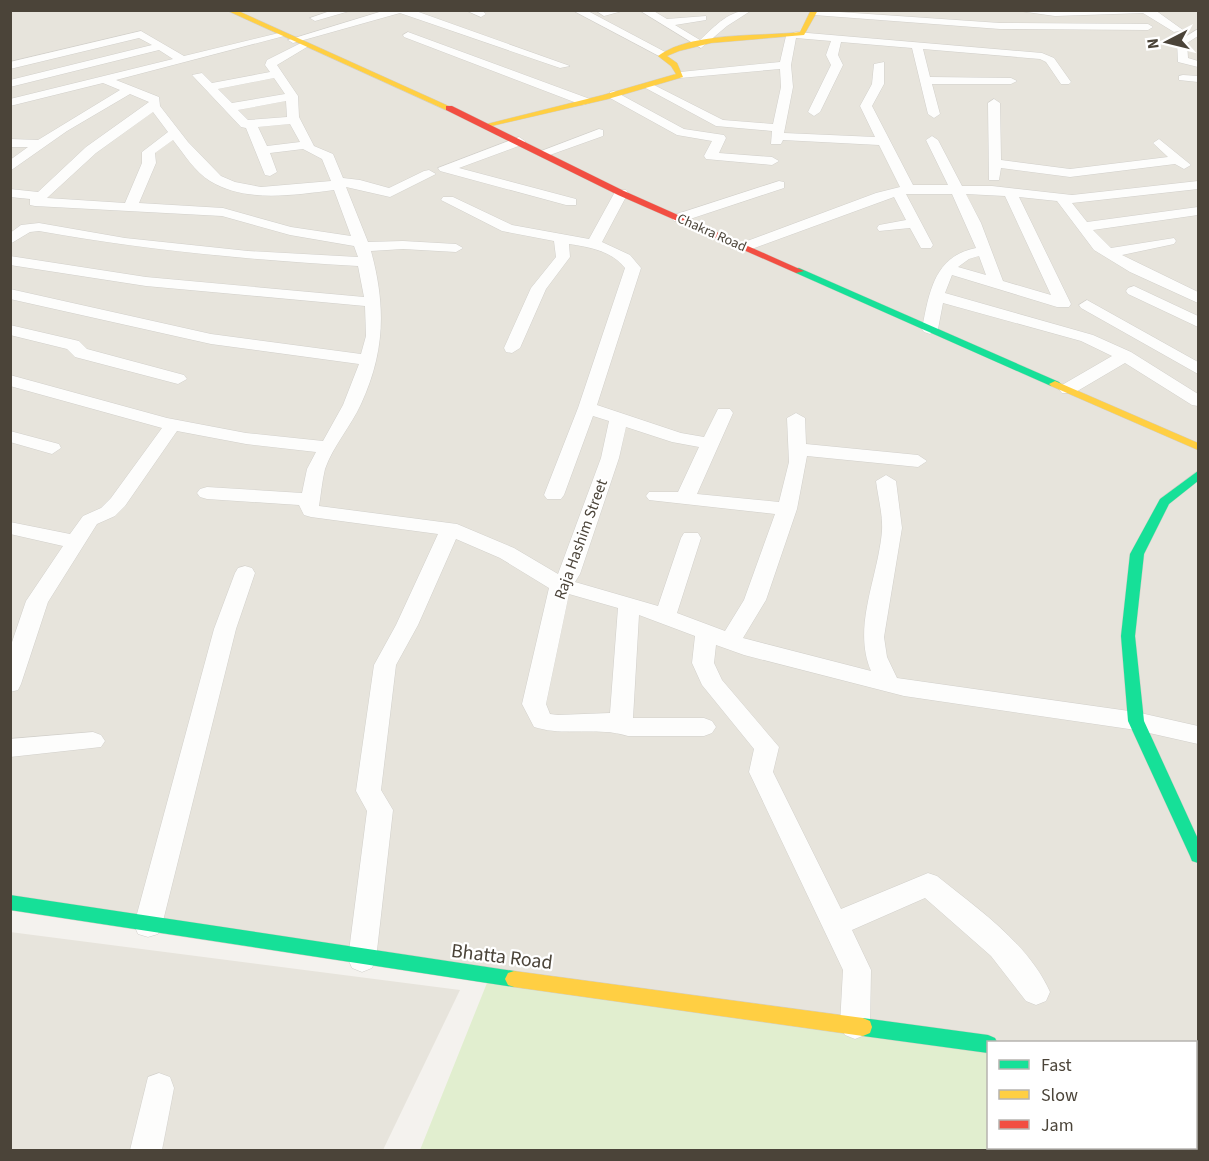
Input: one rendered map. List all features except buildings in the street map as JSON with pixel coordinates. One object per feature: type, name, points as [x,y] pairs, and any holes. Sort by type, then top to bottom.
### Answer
[{"type":"main road","name":"Chakra Road","points":[[229,10],[487,125],[621,193],[1198,447]]},
{"type":"main road","points":[[487,125],[586,102],[680,75],[681,73],[662,56],[663,54],[701,45],[793,35],[806,31],[815,11]]},
{"type":"main road","points":[[1198,475],[1164,502],[1137,554],[1128,636],[1136,721],[1198,856]]},
{"type":"main road","name":"Bhatta Road","points":[[10,902],[362,959],[491,973],[987,1044]]},
{"type":"street","points":[[315,18],[348,10]]},
{"type":"street","points":[[10,103],[181,59],[222,50],[293,40],[400,10],[564,66]]},
{"type":"street","points":[[577,10],[663,54]]},
{"type":"street","points":[[600,10],[604,13],[621,10]]},
{"type":"street","points":[[645,11],[701,45],[723,24],[747,10]]},
{"type":"street","points":[[1018,10],[1055,13],[1148,11],[1178,30]]},
{"type":"street","points":[[815,11],[1000,26],[1148,27]]},
{"type":"street","points":[[634,21],[702,18]]},
{"type":"street","points":[[441,24],[408,35],[586,102]]},
{"type":"street","points":[[1198,32],[1182,42],[1182,60],[1198,64]]},
{"type":"street","points":[[10,66],[141,34],[181,59]]},
{"type":"street","points":[[614,94],[681,132],[720,138],[711,156],[772,164],[788,87],[785,65],[793,35],[917,46],[1000,61],[1046,57],[1065,82]]},
{"type":"street","points":[[10,54],[81,39]]},
{"type":"street","points":[[814,112],[837,65],[832,55],[837,39]]},
{"type":"street","points":[[293,40],[271,62],[291,96],[295,120],[307,145],[328,157],[362,250],[373,302],[374,336],[368,360],[352,405],[316,469],[310,500],[311,511],[450,529],[507,553],[560,585],[629,603],[730,642],[888,684],[1033,708],[1136,721],[1198,735]]},
{"type":"street","points":[[10,84],[162,46]]},
{"type":"street","points":[[917,46],[934,114]]},
{"type":"street","points":[[222,50],[243,65]]},
{"type":"street","points":[[926,80],[1011,81],[1000,61]]},
{"type":"street","points":[[880,64],[878,84],[866,106],[871,120],[877,124],[885,141],[915,223],[926,245]]},
{"type":"street","points":[[680,75],[785,65]]},
{"type":"street","points":[[209,87],[278,74]]},
{"type":"street","points":[[198,75],[232,107],[246,124],[295,120]]},
{"type":"street","points":[[103,79],[155,100],[154,106],[91,150],[35,201],[223,212],[362,250]]},
{"type":"street","points":[[1186,87],[1198,79]]},
{"type":"street","points":[[646,85],[729,125],[777,132],[885,141]]},
{"type":"street","points":[[10,167],[63,128],[128,90]]},
{"type":"street","points":[[232,107],[291,96]]},
{"type":"street","points":[[992,190],[996,163],[994,103]]},
{"type":"street","points":[[154,106],[215,178],[241,188],[275,193],[337,183],[360,184],[390,193],[429,174]]},
{"type":"street","points":[[250,124],[263,150],[270,172]]},
{"type":"street","points":[[131,205],[149,164],[148,152],[176,132]]},
{"type":"street","points":[[542,153],[599,133]]},
{"type":"street","points":[[932,140],[956,188],[997,284]]},
{"type":"street","points":[[519,141],[445,168],[571,202]]},
{"type":"street","points":[[10,143],[41,144]]},
{"type":"street","points":[[1159,143],[1198,177]]},
{"type":"street","points":[[263,150],[307,145]]},
{"type":"street","points":[[996,163],[1070,172],[1178,160]]},
{"type":"street","points":[[679,218],[778,185]]},
{"type":"street","points":[[744,247],[903,190],[956,188],[992,190],[1062,199],[1198,185]]},
{"type":"street","points":[[950,269],[1063,303],[1010,192]]},
{"type":"street","points":[[10,193],[39,196]]},
{"type":"street","points":[[594,244],[621,193]]},
{"type":"street","points":[[1062,199],[1099,247],[1135,269],[1198,298]]},
{"type":"street","points":[[448,200],[510,229],[561,240],[594,244],[621,255],[629,261],[633,268],[587,408],[554,495]]},
{"type":"street","points":[[1082,227],[1197,212]]},
{"type":"street","points":[[884,228],[915,223]]},
{"type":"street","points":[[10,240],[26,228],[39,227],[125,242],[248,255],[456,248]]},
{"type":"street","points":[[512,348],[539,288],[563,257],[561,240]]},
{"type":"street","points":[[1108,253],[1169,241]]},
{"type":"street","points":[[930,329],[939,286],[950,269],[961,257],[984,251]]},
{"type":"street","points":[[10,260],[70,273],[149,284],[373,302]]},
{"type":"street","points":[[1134,291],[1198,322]]},
{"type":"street","points":[[10,294],[212,339],[368,360]]},
{"type":"street","points":[[937,296],[1087,338],[1125,356],[1198,401]]},
{"type":"street","points":[[1087,305],[1198,369]]},
{"type":"street","points":[[10,330],[73,345],[81,354],[178,379]]},
{"type":"street","points":[[1068,389],[1125,356]]},
{"type":"street","points":[[10,380],[172,426],[269,443],[327,447]]},
{"type":"street","points":[[587,408],[678,438],[709,443]]},
{"type":"street","points":[[685,499],[724,414]]},
{"type":"street","points":[[730,642],[755,600],[787,509],[796,476],[796,418]]},
{"type":"street","name":"Raja Hashim Street","points":[[619,419],[610,458],[570,574],[560,585],[534,704],[542,721],[558,724],[621,722]]},
{"type":"street","points":[[10,684],[37,601],[93,517],[108,512],[118,502],[172,426]]},
{"type":"street","points":[[10,436],[52,448]]},
{"type":"street","points":[[796,449],[918,461]]},
{"type":"street","points":[[886,481],[892,528],[873,637],[876,657],[888,684]]},
{"type":"street","points":[[207,494],[310,500]]},
{"type":"street","points":[[656,496],[787,509]]},
{"type":"street","points":[[10,528],[75,542]]},
{"type":"street","points":[[362,959],[380,810],[368,791],[386,665],[407,625],[450,529]]},
{"type":"street","points":[[665,616],[691,538]]},
{"type":"street","points":[[148,925],[225,629],[245,573]]},
{"type":"street","points":[[629,603],[621,722],[628,727],[704,727]]},
{"type":"street","points":[[706,632],[703,663],[713,685],[767,747],[761,772],[857,970],[855,1025]]},
{"type":"street","points":[[10,748],[93,741]]},
{"type":"street","points":[[836,924],[928,884],[1007,952],[1021,967],[1036,992]]},
{"type":"street","points":[[146,1150],[159,1088]]},
{"type":"shaded area","points":[[10,11],[1198,11],[1198,1074],[1197,1041],[987,1042],[11,902]]},
{"type":"shaded area","points":[[10,932],[460,990],[383,1150],[11,1150]]},
{"type":"green space","points":[[491,973],[987,1042],[987,1149],[1197,1149],[1198,1071],[1198,1150],[420,1150]]},
{"type":"traffic: fast","points":[[799,271],[1055,384]]},
{"type":"traffic: fast","points":[[1198,475],[1164,502],[1137,554],[1128,636],[1136,721],[1198,856]]},
{"type":"traffic: fast","points":[[10,902],[514,979]]},
{"type":"traffic: fast","points":[[863,1027],[987,1044]]},
{"type":"traffic: slow","points":[[229,10],[449,108]]},
{"type":"traffic: slow","points":[[487,125],[605,97],[680,75],[674,65],[662,56],[677,49],[711,41],[802,34],[815,10]]},
{"type":"traffic: slow","points":[[1055,384],[1198,447]]},
{"type":"traffic: slow","points":[[514,979],[863,1027]]},
{"type":"traffic: jam","points":[[449,108],[621,193],[799,271]]}]
